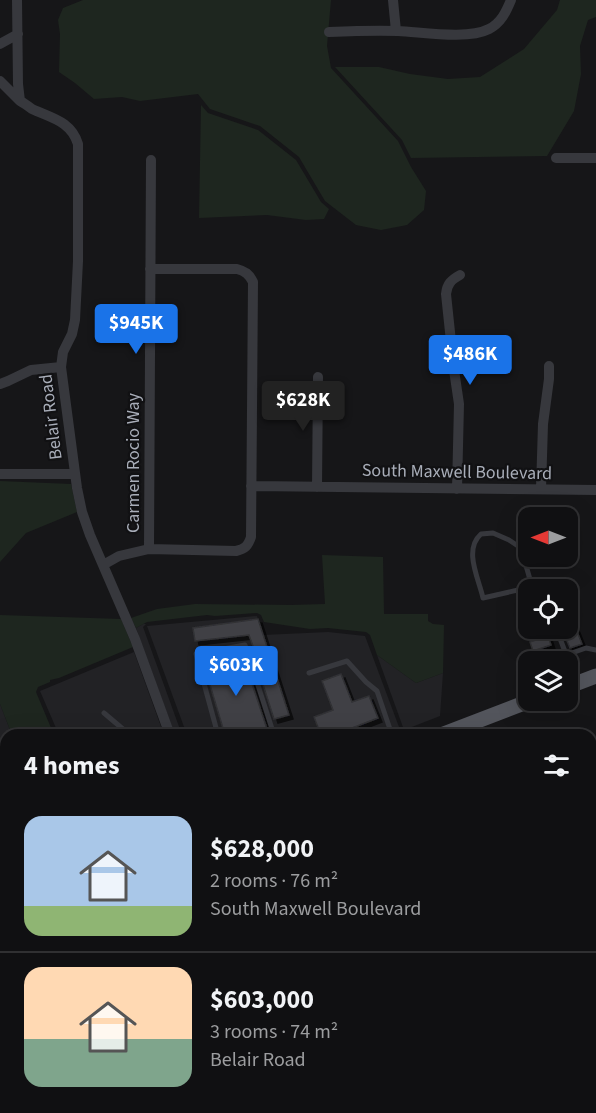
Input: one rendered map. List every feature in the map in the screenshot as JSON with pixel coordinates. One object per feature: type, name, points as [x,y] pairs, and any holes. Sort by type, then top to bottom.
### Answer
[{"type":"main road","points":[[578,683],[596,676]]},
{"type":"main road","points":[[457,729],[518,705]]},
{"type":"street","points":[[17,0],[20,101]]},
{"type":"street","points":[[393,0],[396,31]]},
{"type":"street","points":[[329,32],[396,31],[471,34],[490,29],[501,20],[510,0]]},
{"type":"street","points":[[0,44],[18,34]]},
{"type":"street","name":"Belair Road","points":[[0,81],[20,101],[66,125],[76,137],[78,144],[78,261],[75,320],[72,334],[63,352],[61,367],[75,474],[82,512],[90,535],[135,639],[168,729]]},
{"type":"street","points":[[556,158],[596,158]]},
{"type":"street","name":"Carmen Rocio Way","points":[[149,549],[151,160]]},
{"type":"street","points":[[103,565],[118,556],[149,549],[236,551],[249,545],[251,537],[252,282],[250,276],[237,268],[150,269]]},
{"type":"street","points":[[458,489],[459,404],[446,288],[451,280],[460,275]]},
{"type":"street","points":[[541,489],[543,424],[549,366]]},
{"type":"street","points":[[0,384],[31,370],[61,367]]},
{"type":"street","points":[[317,487],[318,377]]},
{"type":"street","points":[[0,474],[75,474]]},
{"type":"street","name":"South Maxwell Boulevard","points":[[251,486],[596,490]]},
{"type":"lane","points":[[481,534],[493,534],[521,548],[532,588],[483,598],[474,568],[473,549],[476,539],[481,534]]},
{"type":"lane","points":[[216,729],[196,654],[245,645],[272,729]]},
{"type":"lane","points":[[577,651],[586,648],[596,650]]},
{"type":"lane","points":[[309,673],[347,660],[377,691],[390,729]]},
{"type":"lane","points":[[104,713],[123,729]]},
{"type":"shaded area","points":[[83,0],[331,0],[327,46],[331,68],[398,141],[426,191],[424,210],[407,225],[381,230],[356,225],[325,201],[299,157],[260,126],[210,109],[198,94],[140,101],[122,97],[94,99],[59,72],[58,20],[63,8]]},
{"type":"shaded area","points":[[560,0],[596,0],[596,17],[588,20],[580,46],[581,74],[574,111],[547,156],[411,158],[402,140],[335,67],[379,67],[448,79],[480,77],[524,49],[557,10]]},
{"type":"shaded area","points":[[201,105],[208,113],[258,130],[296,160],[321,202],[329,209],[324,219],[306,220],[267,215],[199,218]]},
{"type":"shaded area","points":[[0,481],[71,484],[77,512],[26,533],[0,562]]},
{"type":"shaded area","points":[[322,555],[383,557],[384,614],[428,614],[428,621],[444,625],[443,673],[416,683],[377,655],[370,635],[366,632],[328,628],[310,629],[264,622],[261,615],[257,613],[207,615],[147,622],[136,628],[131,618],[157,609],[195,604],[325,604]]},
{"type":"shaded area","points":[[0,615],[121,619],[133,647],[38,687],[36,692],[51,729],[10,729],[0,704]]},
{"type":"shaded area","points":[[257,616],[263,635],[328,632],[365,636],[400,729],[185,729],[147,626]]},
{"type":"shaded area","points":[[146,624],[143,627],[180,729],[173,729],[136,628]]},
{"type":"shaded area","points":[[134,652],[162,729],[56,729],[40,691]]},
{"type":"shaded area","points":[[377,655],[416,683],[443,673],[440,716],[404,729]]},
{"type":"shaded area","points":[[0,704],[10,729],[0,729]]},
{"type":"building","points":[[258,619],[289,715],[274,719],[249,635],[195,641],[193,628]]},
{"type":"building","points":[[578,634],[582,644],[570,648],[566,639],[578,639]]},
{"type":"building","points":[[549,639],[551,645],[533,651],[530,642]]},
{"type":"building","points":[[242,653],[267,729],[223,729],[204,665]]},
{"type":"building","points":[[341,674],[352,702],[369,696],[378,718],[350,729],[319,729],[314,717],[333,710],[322,681]]}]
